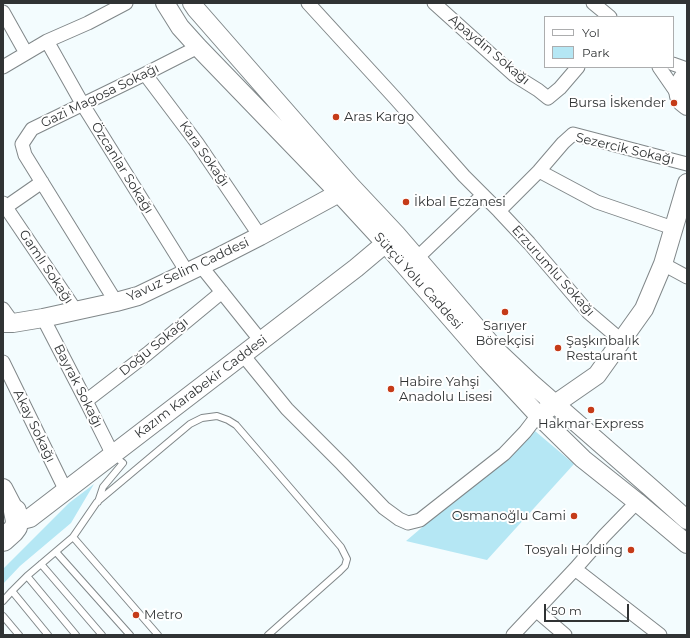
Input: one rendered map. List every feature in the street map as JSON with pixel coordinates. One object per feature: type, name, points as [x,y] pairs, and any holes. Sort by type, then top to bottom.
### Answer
[{"type":"highway","points":[[3,540],[16,527],[17,521],[15,511]]},
{"type":"main road","name":"Sütçü Yolu Caddesi","points":[[165,3],[180,27],[198,47],[344,189],[391,239],[487,360],[544,420],[583,459],[687,544]]},
{"type":"main road","name":"Sütçü Yolu Caddesi","points":[[192,3],[344,189]]},
{"type":"main road","points":[[687,74],[680,83],[678,90],[683,101],[687,119]]},
{"type":"main road","points":[[544,420],[560,409],[597,375],[644,308],[663,264],[687,184]]},
{"type":"main road","name":"Yavuz Selim Caddesi","points":[[6,318],[43,318],[138,296],[260,236],[344,189]]},
{"type":"main road","name":"Sütçü Yolu Caddesi","points":[[391,239],[417,258],[496,350],[560,409],[687,520]]},
{"type":"main road","name":"Kazım Karabekir Caddesi","points":[[15,511],[22,518],[30,518],[356,268],[391,239]]},
{"type":"main road","points":[[531,383],[541,386],[558,387],[597,375]]},
{"type":"main road","points":[[637,502],[650,487]]},
{"type":"main road","points":[[3,488],[15,511]]},
{"type":"street","points":[[3,67],[47,41],[88,23],[126,3]]},
{"type":"street","name":"Erzurumlu Sokağı","points":[[308,3],[464,176],[500,211],[529,243],[588,312],[622,341]]},
{"type":"street","name":"Apaydın Sokağı","points":[[434,3],[514,75],[548,98],[560,88],[577,68]]},
{"type":"street","points":[[592,3],[609,16]]},
{"type":"street","points":[[3,12],[26,53]]},
{"type":"street","name":"Özcanlar Sokağı","points":[[47,41],[82,105],[194,269],[222,292],[261,341]]},
{"type":"street","name":"Gazi Magosa Sokağı","points":[[116,302],[25,155],[22,144],[32,129],[198,47]]},
{"type":"street","points":[[674,64],[687,68]]},
{"type":"street","points":[[660,68],[683,101]]},
{"type":"street","name":"Kara Sokağı","points":[[145,74],[197,143],[260,236]]},
{"type":"street","name":"Sezercik Sokağı","points":[[500,211],[539,171],[563,142],[573,134],[687,164]]},
{"type":"street","points":[[539,171],[597,202],[673,228]]},
{"type":"street","points":[[5,205],[42,182]]},
{"type":"street","points":[[417,258],[483,195]]},
{"type":"street","name":"Gamlı Sokağı","points":[[5,205],[76,311]]},
{"type":"street","points":[[663,264],[687,277]]},
{"type":"street","name":"Doğu Sokağı","points":[[86,401],[147,354],[222,292]]},
{"type":"street","name":"Bayrak Sokağı","points":[[43,318],[113,455]]},
{"type":"street","points":[[243,355],[287,409],[384,508],[399,519],[408,523],[420,520],[504,454],[525,432],[544,420]]},
{"type":"street","name":"Akay Sokağı","points":[[3,362],[66,491]]},
{"type":"street","points":[[513,635],[637,502]]},
{"type":"street","points":[[575,569],[660,635]]},
{"type":"street","points":[[537,611],[565,635]]},
{"type":"lane","points":[[3,601],[27,576],[73,537],[98,502],[190,424],[202,418],[217,416],[236,425],[341,547],[347,559],[345,566],[340,571],[268,635]]},
{"type":"lane","points":[[98,502],[103,487],[123,463],[113,455]]},
{"type":"lane","points":[[73,537],[158,635]]},
{"type":"lane","points":[[56,552],[130,635]]},
{"type":"lane","points":[[41,564],[102,635]]},
{"type":"lane","points":[[27,576],[76,635]]},
{"type":"lane","points":[[12,591],[48,635]]},
{"type":"lane","points":[[3,616],[19,635]]},
{"type":"green space","points":[[535,431],[574,464],[487,560],[406,541]]},
{"type":"green space","points":[[94,484],[71,523],[20,566],[3,584],[3,569],[69,503]]},
{"type":"place","name":"Bursa İskender","points":[[674,103]]},
{"type":"place","name":"Aras Kargo","points":[[336,117]]},
{"type":"place","name":"İkbal Eczanesi","points":[[406,202]]},
{"type":"place","name":"Sarıyer Börekçisi","points":[[505,312]]},
{"type":"place","name":"Şaşkınbalık Restaurant","points":[[558,348]]},
{"type":"place","name":"Habire Yahşi Anadolu Lisesi","points":[[391,389]]},
{"type":"place","name":"Hakmar Express","points":[[591,410]]},
{"type":"place","name":"Osmanoğlu Cami","points":[[574,516]]},
{"type":"place","name":"Tosyalı Holding","points":[[631,550]]},
{"type":"place","name":"Metro","points":[[136,615]]}]
